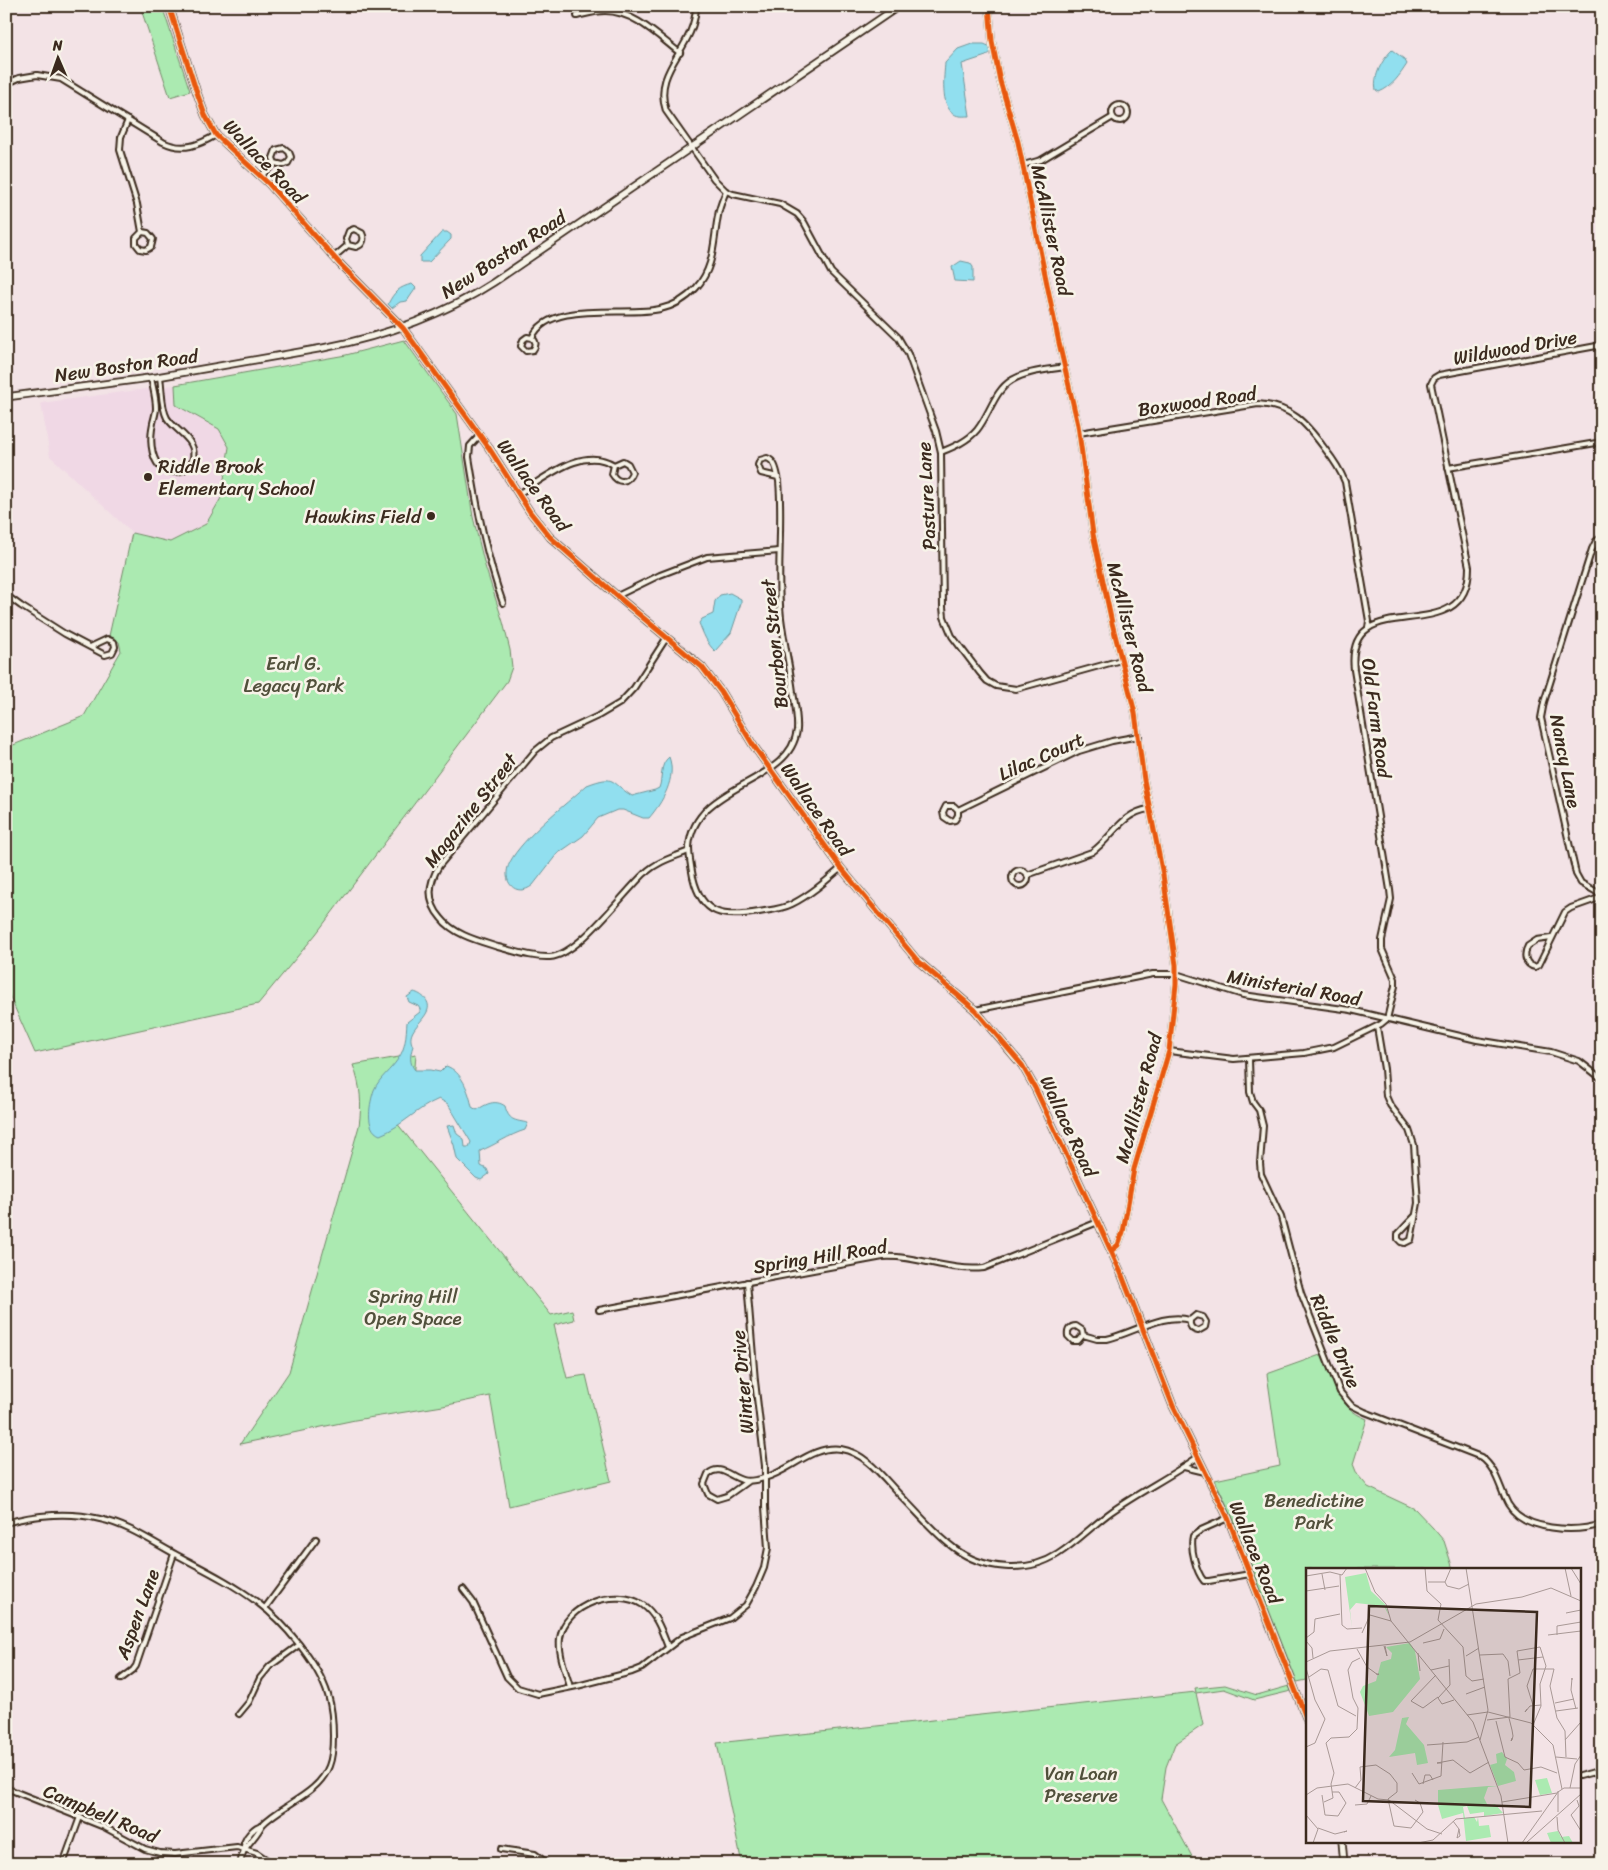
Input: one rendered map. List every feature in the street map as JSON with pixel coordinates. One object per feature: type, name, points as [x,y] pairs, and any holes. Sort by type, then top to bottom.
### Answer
[{"type":"street","name":"Wallace Road","points":[[169,6],[205,115],[216,135],[261,176],[334,257],[403,328],[480,435],[518,494],[550,536],[617,596],[691,656],[712,679],[744,732],[841,868],[917,960],[975,1010],[1012,1052],[1028,1074],[1111,1251],[1173,1406],[1228,1518],[1306,1717]]},
{"type":"street","points":[[532,338],[537,328],[562,316],[587,312],[652,311],[672,305],[697,287],[709,268],[714,249],[719,208],[726,191],[714,179],[671,120],[662,101],[664,81],[694,26],[696,6]]},
{"type":"street","name":"New Boston Road","points":[[6,397],[160,377],[349,343],[403,328],[440,312],[488,286],[899,6]]},
{"type":"street","name":"McAllister Road","points":[[989,6],[992,41],[1000,81],[1016,133],[1080,433],[1093,534],[1121,660],[1133,703],[1149,809],[1164,875],[1176,974],[1168,1051],[1134,1169],[1123,1232],[1118,1245],[1111,1251]]},
{"type":"street","points":[[577,16],[604,11],[617,12],[636,20],[680,53]]},
{"type":"street","points":[[6,84],[19,78],[37,75],[61,79],[163,142],[177,148],[192,147],[216,135]]},
{"type":"street","points":[[1122,105],[1127,109],[1127,117],[1124,120],[1119,121],[1113,117],[1112,112],[1117,106],[1122,105]]},
{"type":"street","points":[[1023,165],[1041,160],[1113,117]]},
{"type":"street","points":[[128,120],[121,137],[120,150],[137,204],[142,232]]},
{"type":"street","points":[[281,148],[287,149],[291,157],[288,163],[283,165],[276,163],[273,158],[276,150],[281,148]]},
{"type":"street","points":[[261,176],[276,163]]},
{"type":"street","name":"Pasture Lane","points":[[726,191],[780,204],[789,208],[804,222],[831,272],[904,345],[936,431],[941,452],[944,617],[952,636],[980,673],[996,686],[1016,689],[1121,660]]},
{"type":"street","points":[[354,229],[362,233],[364,239],[361,244],[356,247],[348,244],[346,239],[349,231],[354,229]]},
{"type":"street","points":[[142,232],[148,233],[153,239],[151,247],[146,250],[140,249],[136,244],[137,236],[142,232]]},
{"type":"street","points":[[334,257],[348,244]]},
{"type":"street","name":"Wildwood Drive","points":[[1448,468],[1431,387],[1434,378],[1439,375],[1602,345]]},
{"type":"street","points":[[941,452],[970,437],[977,430],[1004,386],[1012,380],[1026,375],[1065,367]]},
{"type":"street","points":[[151,378],[156,406],[152,430],[154,456],[158,465],[164,470],[173,472],[183,471],[190,466],[193,450],[185,436],[167,417],[160,377]]},
{"type":"street","name":"Boxwood Road","points":[[1080,433],[1258,404],[1278,407],[1296,416],[1312,430],[1336,463],[1345,482],[1369,621],[1368,628]]},
{"type":"street","points":[[480,435],[470,446],[469,457],[490,566],[503,603]]},
{"type":"street","points":[[1368,628],[1382,623],[1434,614],[1455,606],[1462,600],[1469,580],[1469,568],[1448,468],[1602,442]]},
{"type":"street","points":[[518,494],[565,466],[583,459],[596,458],[608,461],[614,465]]},
{"type":"street","name":"Bourbon Street","points":[[770,769],[784,756],[794,741],[797,731],[781,616],[780,500],[778,477],[773,461],[767,458],[760,460],[758,465],[761,473],[778,477]]},
{"type":"street","points":[[620,462],[628,464],[632,469],[629,478],[619,481],[614,478],[612,471],[614,465],[620,462]]},
{"type":"street","name":"Nancy Lane","points":[[1601,537],[1592,550],[1544,702],[1541,718],[1576,874],[1581,883],[1602,896]]},
{"type":"street","points":[[617,596],[660,575],[707,557],[779,551]]},
{"type":"street","points":[[6,594],[37,617],[90,647],[107,655],[114,652],[115,647],[114,642],[107,639],[90,647]]},
{"type":"street","name":"Old Farm Road","points":[[1368,628],[1356,643],[1353,663],[1391,899],[1382,940],[1382,948],[1395,982],[1387,1019]]},
{"type":"street","name":"Magazine Street","points":[[667,637],[634,688],[620,703],[598,716],[551,738],[535,751],[439,866],[430,885],[430,895],[432,905],[437,914],[444,922],[461,933],[520,953],[550,957],[565,952],[578,943],[646,872],[663,861],[689,851]]},
{"type":"street","name":"Lilac Court","points":[[958,810],[1080,752],[1112,741],[1139,736]]},
{"type":"street","points":[[770,769],[747,781],[709,807],[696,824],[690,839],[689,851],[695,884],[703,903],[711,910],[731,915],[787,906],[805,896],[841,868]]},
{"type":"street","name":"Lilac Court","points":[[946,806],[954,806],[958,810],[955,820],[950,821],[944,817],[943,810],[946,806]]},
{"type":"street","points":[[1027,875],[1092,852],[1128,816],[1137,811],[1149,809]]},
{"type":"street","points":[[1016,870],[1024,871],[1027,875],[1027,880],[1022,886],[1014,884],[1012,874],[1016,870]]},
{"type":"street","points":[[1551,938],[1537,940],[1528,946],[1525,955],[1530,966],[1535,967],[1539,965],[1561,918],[1568,910],[1602,896]]},
{"type":"street","name":"Ministerial Road","points":[[975,1010],[1153,974],[1176,974],[1243,995],[1329,1007],[1483,1042],[1560,1054],[1583,1064],[1602,1079]]},
{"type":"street","points":[[1168,1051],[1226,1058],[1249,1058],[1324,1050],[1377,1027],[1387,1019]]},
{"type":"street","points":[[1377,1027],[1384,1069],[1386,1096],[1390,1105],[1409,1130],[1413,1140],[1418,1198],[1415,1216],[1411,1240],[1405,1243],[1401,1242],[1398,1239],[1398,1234],[1415,1216]]},
{"type":"street","name":"Riddle Drive","points":[[1249,1058],[1250,1092],[1253,1102],[1259,1110],[1263,1126],[1261,1174],[1285,1227],[1301,1293],[1336,1383],[1346,1401],[1364,1412],[1481,1457],[1495,1473],[1510,1506],[1524,1520],[1575,1529],[1602,1524]]},
{"type":"street","name":"Spring Hill Road","points":[[599,1310],[883,1257],[904,1258],[964,1269],[984,1268],[1098,1222]]},
{"type":"street","name":"Winter Drive","points":[[668,1647],[692,1632],[730,1618],[746,1605],[752,1597],[764,1568],[768,1548],[765,1507],[766,1478],[747,1282]]},
{"type":"street","points":[[1083,1335],[1097,1339],[1108,1339],[1171,1318],[1190,1320],[1196,1315],[1201,1316],[1205,1320],[1205,1327],[1201,1330],[1193,1329],[1190,1325],[1190,1320]]},
{"type":"street","points":[[1071,1327],[1079,1327],[1083,1335],[1078,1341],[1073,1341],[1069,1338],[1068,1331],[1071,1327]]},
{"type":"street","points":[[748,1481],[717,1470],[708,1474],[704,1484],[708,1494],[717,1498],[727,1496],[748,1481],[766,1478],[821,1450],[841,1449],[851,1452],[869,1463],[956,1550],[984,1562],[1016,1567],[1039,1563],[1058,1554],[1118,1507],[1184,1468],[1198,1457]]},
{"type":"street","points":[[1184,1468],[1206,1472]]},
{"type":"street","points":[[6,1523],[36,1516],[69,1516],[98,1518],[126,1527],[233,1586],[265,1608],[291,1634],[320,1675],[328,1694],[333,1725],[332,1755],[325,1775],[319,1783],[258,1826],[247,1836],[244,1843],[245,1848]]},
{"type":"street","points":[[1228,1518],[1201,1530],[1193,1536],[1192,1547],[1200,1576],[1204,1580],[1209,1581],[1250,1574]]},
{"type":"street","points":[[265,1608],[316,1539]]},
{"type":"street","name":"Aspen Lane","points":[[120,1679],[136,1666],[174,1554]]},
{"type":"street","points":[[463,1589],[473,1602],[504,1673],[514,1685],[528,1692],[538,1694],[570,1687],[632,1672],[650,1663],[668,1647],[655,1618],[641,1604],[621,1598],[586,1605],[577,1610],[569,1617],[561,1636],[560,1646],[570,1687]]},
{"type":"street","points":[[239,1714],[249,1702],[260,1678],[270,1666],[299,1645]]},
{"type":"street","points":[[1580,1776],[1602,1770]]},
{"type":"street","name":"Campbell Road","points":[[6,1788],[104,1827],[145,1849],[160,1853],[190,1853],[245,1848]]},
{"type":"street","points":[[63,1864],[80,1817]]},
{"type":"street","points":[[240,1864],[240,1855],[250,1845],[262,1825]]},
{"type":"street","points":[[1342,1842],[1344,1864]]},
{"type":"street","points":[[245,1848],[257,1853],[272,1864]]},
{"type":"street","points":[[502,1849],[535,1854],[548,1864]]},
{"type":"shaded area","name":"Riddle Brook Elementary School","points":[[175,385],[176,405],[219,429],[229,447],[221,498],[205,524],[170,542],[132,533],[50,456],[41,403]]},
{"type":"green space","points":[[140,6],[162,6],[190,91],[170,97]]},
{"type":"green space","name":"Earl G. Legacy Park","points":[[404,340],[457,414],[473,517],[485,566],[510,650],[512,667],[507,681],[316,934],[258,1004],[35,1053],[6,988],[6,748],[84,716],[121,651],[119,642],[109,636],[132,533],[170,542],[206,524],[221,498],[229,447],[219,429],[176,405],[175,385],[346,355]]},
{"type":"green space","name":"Spring Hill Open Space","points":[[416,1054],[413,1093],[392,1117],[551,1315],[572,1310],[574,1320],[554,1325],[567,1378],[586,1375],[611,1481],[509,1506],[490,1396],[443,1406],[355,1420],[240,1444],[289,1372],[359,1126],[360,1095],[353,1065]]},
{"type":"green space","name":"Benedictine Park","points":[[1323,1354],[1342,1401],[1357,1414],[1367,1419],[1353,1464],[1357,1474],[1368,1487],[1415,1509],[1444,1541],[1453,1568],[1306,1568],[1306,1680],[1297,1682],[1233,1518],[1215,1480],[1280,1466],[1267,1374]]},
{"type":"green space","name":"Van Loan Preserve","points":[[1225,1685],[1257,1695],[1289,1686],[1291,1691],[1254,1700],[1224,1689],[1196,1693],[1203,1725],[1175,1744],[1166,1767],[1161,1799],[1196,1864],[742,1864],[717,1743],[1196,1692],[1195,1688]]},
{"type":"water","points":[[972,44],[984,44],[991,47],[991,52],[986,56],[962,64],[970,116],[959,116],[950,110],[945,98],[945,63],[958,49]]},
{"type":"water","points":[[1392,50],[1404,59],[1407,64],[1392,84],[1379,92],[1376,90],[1375,85],[1377,74],[1385,58]]},
{"type":"water","points":[[442,232],[447,232],[451,235],[451,239],[429,262],[420,262],[420,256]]},
{"type":"water","points":[[961,261],[970,263],[973,267],[973,282],[955,281],[952,267]]},
{"type":"water","points":[[412,284],[416,288],[407,301],[400,302],[392,308],[388,304],[397,291]]},
{"type":"water","points":[[730,593],[741,599],[741,603],[731,633],[715,651],[707,642],[699,623],[702,619],[713,614],[715,601],[720,595]]},
{"type":"water","points":[[669,757],[671,765],[670,782],[659,805],[649,818],[617,810],[598,818],[583,836],[557,854],[533,885],[521,890],[511,886],[508,881],[507,869],[516,852],[534,832],[587,785],[608,780],[616,783],[632,796],[655,790],[659,788],[662,768]]},
{"type":"water","points":[[414,992],[423,997],[428,1005],[425,1016],[411,1036],[413,1046],[411,1062],[415,1070],[440,1072],[446,1066],[456,1072],[464,1083],[472,1107],[477,1110],[487,1104],[498,1103],[505,1106],[508,1115],[513,1119],[528,1123],[525,1130],[480,1151],[481,1166],[487,1169],[489,1174],[481,1180],[476,1178],[457,1159],[447,1126],[454,1125],[457,1134],[464,1139],[465,1147],[469,1147],[471,1142],[448,1104],[439,1099],[423,1107],[388,1132],[380,1135],[372,1127],[369,1115],[374,1090],[401,1055],[407,1022],[420,1012],[418,1006],[409,1002],[407,997]]},
{"type":"cycle path","points":[[169,6],[205,115],[216,135],[269,184],[340,264],[403,328],[489,448],[530,512],[550,537],[702,667],[721,692],[753,745],[841,868],[917,960],[975,1010],[1022,1065],[1035,1088],[1121,1273],[1173,1406],[1228,1518],[1306,1717]]},
{"type":"cycle path","points":[[989,6],[992,41],[1000,81],[1018,142],[1059,343],[1078,425],[1093,534],[1112,623],[1135,713],[1144,780],[1163,875],[1176,965],[1176,984],[1169,1051],[1134,1169],[1123,1232],[1118,1245],[1111,1251]]},
{"type":"place","name":"Riddle Brook Elementary School","points":[[148,477]]},
{"type":"place","name":"Hawkins Field","points":[[431,516]]}]
